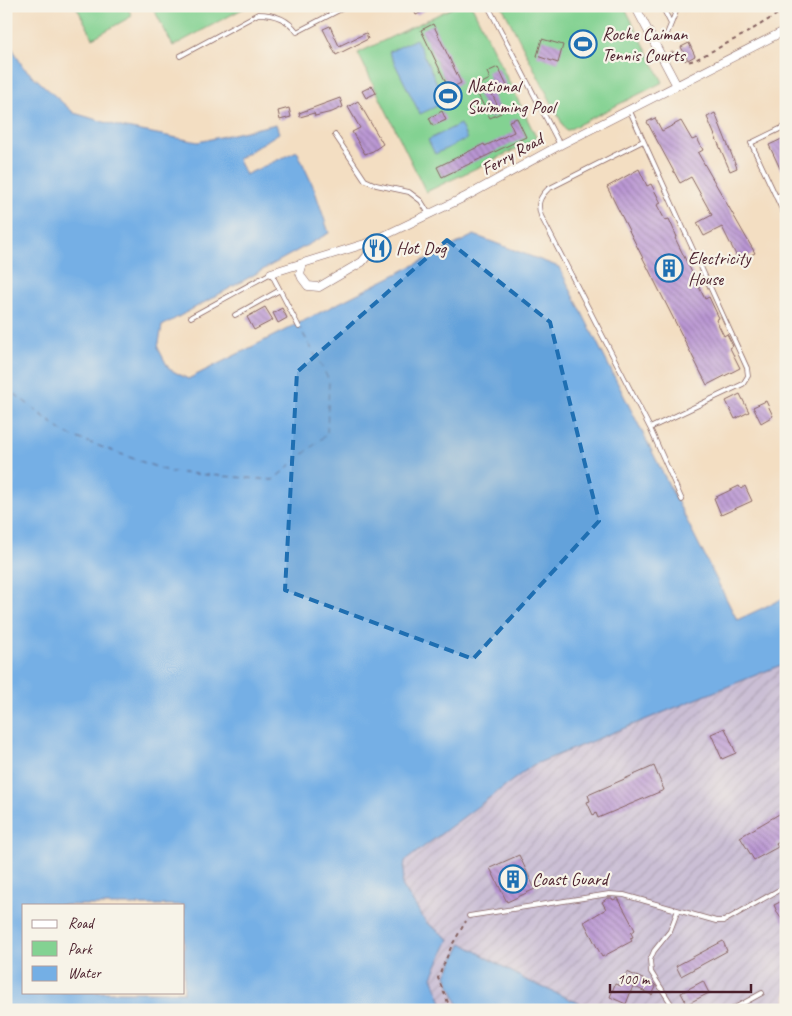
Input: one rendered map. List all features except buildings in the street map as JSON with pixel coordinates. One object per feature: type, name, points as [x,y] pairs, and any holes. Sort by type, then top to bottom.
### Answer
[{"type":"street","points":[[635,6],[676,84]]},
{"type":"street","name":"Ferry Road","points":[[271,273],[371,242],[467,196],[676,84],[786,30]]},
{"type":"street","points":[[303,263],[300,273],[305,283],[308,286],[319,287],[362,262],[367,256],[371,242]]},
{"type":"lane","points":[[180,56],[258,14],[280,18],[292,25],[297,32],[347,6]]},
{"type":"lane","points":[[488,6],[560,145]]},
{"type":"lane","points":[[662,6],[671,24]]},
{"type":"lane","points":[[654,43],[667,34],[677,9],[676,6]]},
{"type":"lane","points":[[629,109],[747,368],[748,376],[743,384],[650,428]]},
{"type":"lane","points":[[786,126],[751,143],[786,218]]},
{"type":"lane","points":[[335,135],[365,180],[376,185],[409,192],[421,201],[429,214]]},
{"type":"lane","points":[[643,141],[548,190],[541,197],[538,206],[541,216],[650,428],[682,500]]},
{"type":"lane","points":[[776,197],[786,192]]},
{"type":"lane","points":[[191,317],[271,273],[299,327]]},
{"type":"lane","points":[[235,315],[280,290]]},
{"type":"lane","points":[[469,916],[609,894],[624,894],[716,921],[724,921],[786,886]]},
{"type":"lane","points":[[675,1010],[651,972],[650,960],[654,951],[670,931],[678,910]]},
{"type":"lane","points":[[731,1010],[762,993]]},
{"type":"path","points":[[662,57],[672,52],[679,52],[687,62],[695,60],[743,35],[786,9]]},
{"type":"path","points":[[451,1010],[438,978],[452,945],[469,916]]},
{"type":"highlighted area","points":[[447,240],[550,322],[599,521],[473,659],[285,590],[297,372]]},
{"type":"shaded area","points":[[786,663],[786,1010],[595,1010],[526,980],[462,943],[446,975],[460,1010],[445,1010],[432,977],[449,939],[426,922],[402,885],[405,861],[533,765]]},
{"type":"green space","points":[[76,6],[127,6],[132,16],[93,38]]},
{"type":"green space","points":[[152,6],[248,6],[173,46]]},
{"type":"green space","name":"National Swimming Pool","points":[[456,6],[472,6],[537,139],[426,192],[358,53]]},
{"type":"green space","name":"Roche Caiman Tennis Courts","points":[[502,6],[624,6],[663,82],[566,131]]},
{"type":"water","points":[[6,37],[23,67],[74,113],[121,127],[198,142],[276,124],[279,133],[238,159],[245,175],[297,151],[314,188],[329,233],[162,326],[158,348],[169,369],[188,379],[474,235],[559,267],[737,620],[786,597],[786,663],[533,765],[405,861],[402,885],[426,922],[449,939],[432,977],[445,1010],[6,1010]]},
{"type":"water","points":[[416,39],[446,102],[420,114],[389,52]]},
{"type":"water","points":[[460,124],[467,139],[435,154],[428,140]]},
{"type":"water","points":[[462,943],[526,980],[595,1010],[460,1010],[446,975]]},
{"type":"ferry route","points":[[6,387],[66,434],[170,472],[273,480],[327,434],[329,380],[300,328]]},
{"type":"place","name":"Roche Caiman Tennis Courts","points":[[583,44]]},
{"type":"place","name":"National Swimming Pool","points":[[448,96]]},
{"type":"place","name":"Hot Dog","points":[[377,248]]},
{"type":"place","name":"Electricity House","points":[[669,268]]},
{"type":"place","name":"Coast Guard","points":[[513,879]]}]
